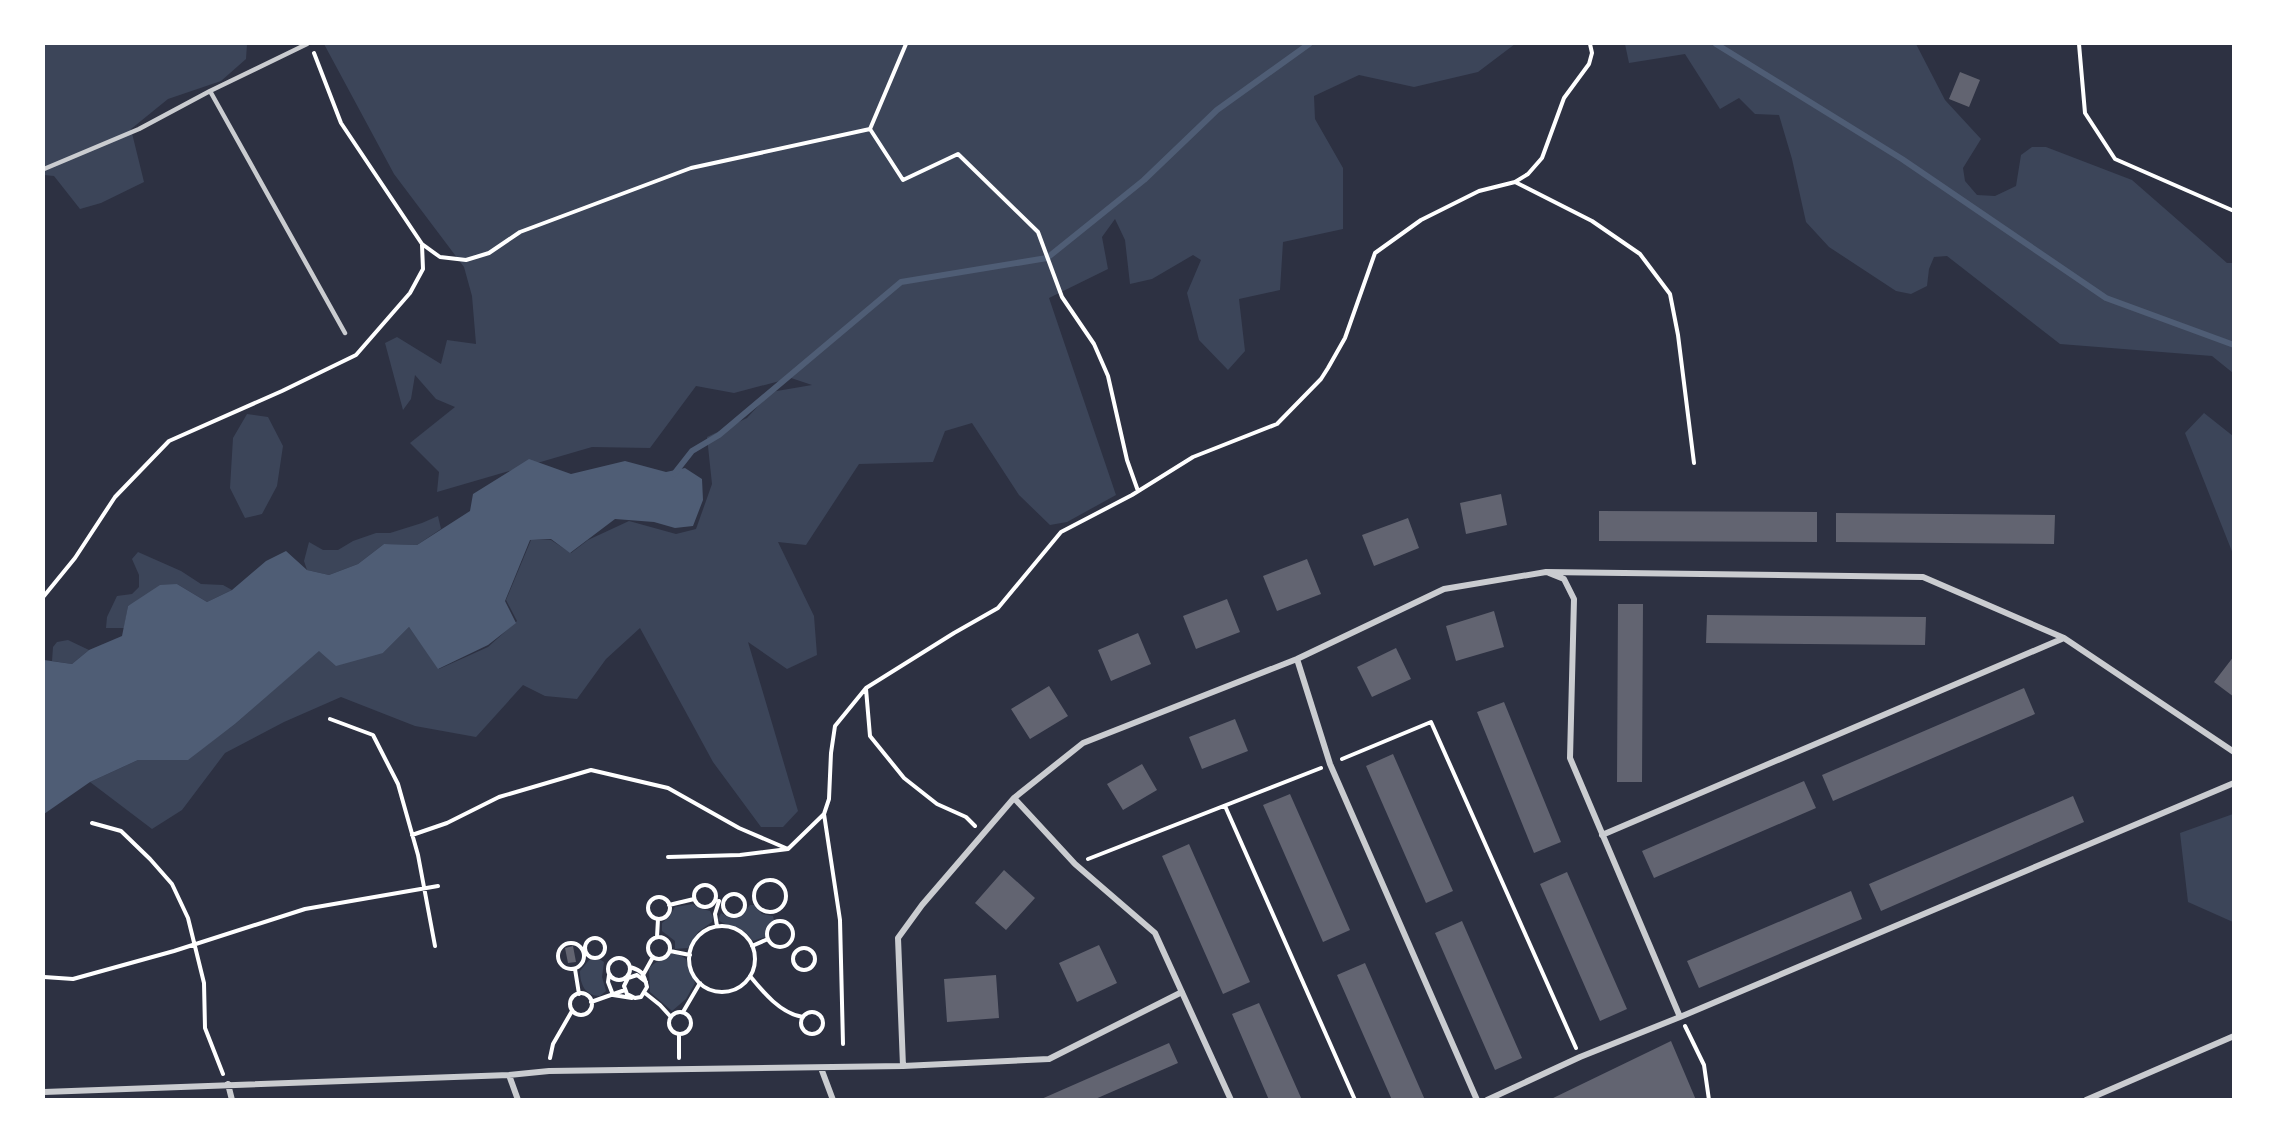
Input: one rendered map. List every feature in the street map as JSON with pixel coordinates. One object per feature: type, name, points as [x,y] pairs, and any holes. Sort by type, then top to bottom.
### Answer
[{"type":"street","points":[[1546,572],[1564,579],[1574,599],[1570,758],[1680,1017]]},
{"type":"street","points":[[903,1066],[898,938],[922,905],[1014,798],[1083,743],[1297,659],[1444,589],[1546,572],[1923,577],[2064,638],[2234,752]]},
{"type":"street","points":[[1602,835],[2064,638]]},
{"type":"street","points":[[1297,659],[1330,765],[1477,1100]]},
{"type":"street","points":[[1487,1100],[1580,1057],[2234,783]]},
{"type":"street","points":[[1014,798],[1075,864],[1155,933],[1231,1100]]},
{"type":"street","points":[[44,1092],[509,1075],[549,1071],[821,1068],[1049,1059],[1182,992]]},
{"type":"street","points":[[2086,1100],[2234,1036]]},
{"type":"street","points":[[821,1068],[833,1100]]},
{"type":"street","points":[[509,1075],[518,1100]]},
{"type":"street","points":[[228,1084],[232,1100]]},
{"type":"lane","points":[[44,169],[139,129],[210,91],[309,44]]},
{"type":"lane","points":[[210,91],[345,333]]},
{"type":"path","points":[[309,44],[340,123],[422,244],[440,257],[466,260],[489,253],[520,232],[691,168],[870,129]]},
{"type":"path","points":[[870,129],[906,44]]},
{"type":"path","points":[[843,1044],[840,920],[824,814],[829,799],[835,726],[866,688],[998,608],[1060,532],[1138,491],[1193,457],[1277,424],[1321,379],[1328,368],[1345,338],[1375,253],[1421,220],[1479,190],[1515,182],[1528,174],[1542,158],[1564,98],[1589,64],[1592,53],[1590,44]]},
{"type":"path","points":[[2079,44],[2085,113],[2115,159],[2234,211]]},
{"type":"path","points":[[870,129],[903,180],[958,154],[1038,232],[1062,297],[1094,344],[1108,376],[1127,460],[1138,491]]},
{"type":"path","points":[[1515,182],[1592,221],[1640,254],[1670,294],[1678,335],[1694,463]]},
{"type":"path","points":[[44,596],[75,558],[115,497],[169,441],[356,355],[410,293],[423,269],[422,244]]},
{"type":"path","points":[[866,688],[870,736],[904,778],[937,804],[966,817],[984,834]]},
{"type":"path","points":[[330,719],[373,735],[398,784],[418,855],[435,946]]},
{"type":"path","points":[[1431,722],[1580,1057]]},
{"type":"path","points":[[412,835],[447,823],[499,797],[591,770],[668,788],[739,828],[788,849]]},
{"type":"path","points":[[1075,864],[1225,807],[1355,1100]]},
{"type":"path","points":[[668,857],[740,855],[788,849],[824,814]]},
{"type":"path","points":[[92,823],[121,831],[172,884],[188,918],[204,983],[205,1028],[228,1084]]},
{"type":"path","points":[[772,879],[783,885],[787,897],[780,909],[775,912],[762,910],[754,900],[755,888],[760,883],[772,879]]},
{"type":"path","points":[[694,899],[696,889],[706,885],[714,890],[719,901],[726,912],[734,916],[743,912],[745,903],[743,898],[735,893],[719,901],[714,904],[705,907],[696,903],[694,899]]},
{"type":"path","points":[[44,977],[74,979],[174,951],[305,909],[438,886]]},
{"type":"path","points":[[658,919],[649,914],[647,909],[652,899],[662,897],[669,905]]},
{"type":"path","points":[[669,905],[694,899]]},
{"type":"path","points":[[745,903],[754,900]]},
{"type":"path","points":[[717,927],[716,914],[719,901]]},
{"type":"path","points":[[658,919],[667,915],[669,905]]},
{"type":"path","points":[[775,912],[777,921]]},
{"type":"path","points":[[657,937],[658,919]]},
{"type":"path","points":[[777,921],[783,921],[792,928],[792,939],[789,944],[779,947],[774,946],[768,939],[768,927],[777,921]]},
{"type":"path","points":[[726,926],[742,932],[752,946],[755,961],[750,976],[740,986],[726,991],[712,990],[700,983],[691,970],[692,946],[702,933],[717,927],[726,926]]},
{"type":"path","points":[[652,957],[648,948],[652,939],[657,937],[666,939],[670,951]]},
{"type":"path","points":[[602,956],[594,959],[585,953],[577,944],[571,942],[560,949],[559,961],[568,969],[575,969],[584,962],[585,953],[586,943],[589,940],[599,939],[606,947],[602,956]]},
{"type":"path","points":[[752,946],[768,939]]},
{"type":"path","points":[[789,944],[796,951]]},
{"type":"path","points":[[801,948],[811,951],[814,955],[813,966],[809,969],[798,969],[792,961],[796,951],[801,948]]},
{"type":"path","points":[[670,951],[690,955]]},
{"type":"path","points":[[652,957],[663,958],[670,951]]},
{"type":"path","points":[[602,956],[611,962]]},
{"type":"path","points":[[643,975],[652,957]]},
{"type":"path","points":[[613,995],[608,982],[608,970],[611,962],[619,958],[628,963],[630,967],[639,969],[646,982],[645,993]]},
{"type":"path","points":[[625,990],[630,967]]},
{"type":"path","points":[[575,969],[579,994]]},
{"type":"path","points":[[609,974],[617,980],[643,975]]},
{"type":"path","points":[[750,976],[777,1005],[796,1016],[803,1017]]},
{"type":"path","points":[[683,1012],[700,983]]},
{"type":"path","points":[[591,1002],[625,990]]},
{"type":"path","points":[[625,990],[635,998]]},
{"type":"path","points":[[613,995],[635,998],[645,993]]},
{"type":"path","points":[[645,993],[670,1016],[670,1028],[679,1034],[685,1033],[691,1025],[687,1015],[683,1012],[670,1016]]},
{"type":"path","points":[[549,1071],[553,1044],[572,1011],[570,1003],[572,998],[579,994],[587,996],[591,1007],[585,1014],[580,1015],[572,1011]]},
{"type":"path","points":[[807,1013],[818,1014],[822,1018],[822,1029],[817,1033],[806,1032],[801,1022],[803,1017],[807,1013]]},
{"type":"path","points":[[1680,1017],[1704,1065],[1709,1100]]},
{"type":"path","points":[[679,1034],[679,1070]]},
{"type":"shaded area","points":[[44,44],[247,44],[246,59],[221,81],[168,99],[131,129],[144,182],[101,203],[80,209],[54,176],[44,175]]},
{"type":"shaded area","points":[[324,44],[1515,44],[1478,72],[1414,87],[1359,75],[1314,96],[1315,119],[1343,168],[1343,229],[1283,242],[1280,290],[1239,299],[1245,351],[1228,370],[1199,340],[1187,293],[1201,260],[1193,255],[1152,279],[1130,284],[1125,240],[1115,219],[1102,237],[1108,269],[1049,298],[1116,495],[1067,522],[1050,525],[1019,495],[972,423],[945,431],[933,462],[859,464],[806,545],[778,542],[814,616],[817,655],[787,669],[748,642],[798,811],[783,827],[761,827],[713,762],[640,628],[606,659],[577,699],[545,696],[523,685],[476,737],[415,726],[341,697],[284,722],[225,753],[182,810],[152,829],[90,782],[138,760],[188,759],[235,724],[319,650],[383,653],[409,627],[439,669],[488,647],[517,621],[506,600],[531,540],[551,540],[571,553],[588,540],[629,521],[676,534],[696,529],[712,484],[707,437],[747,418],[771,392],[812,385],[791,378],[734,393],[696,386],[650,448],[592,447],[437,492],[439,472],[410,443],[455,407],[436,399],[415,375],[411,399],[403,410],[385,343],[397,337],[441,364],[447,340],[476,344],[472,296],[464,267],[394,174]]},
{"type":"shaded area","points":[[1625,44],[1916,44],[1945,100],[1981,139],[1963,168],[1965,181],[1977,195],[1995,196],[2016,186],[2021,155],[2032,147],[2046,147],[2132,180],[2227,263],[2233,263],[2233,373],[2212,356],[2060,344],[1947,256],[1934,257],[1929,269],[1927,286],[1911,294],[1896,291],[1829,247],[1806,222],[1792,159],[1779,115],[1755,114],[1739,98],[1720,109],[1685,54],[1629,63]]},
{"type":"shaded area","points":[[2204,413],[2233,436],[2233,554],[2185,433]]},
{"type":"shaded area","points":[[247,414],[268,417],[283,446],[277,486],[262,514],[245,518],[230,488],[233,438]]},
{"type":"shaded area","points":[[529,459],[571,474],[625,461],[666,472],[685,468],[702,479],[703,500],[693,526],[675,528],[654,522],[615,519],[570,553],[551,539],[530,540],[505,601],[516,623],[488,645],[438,669],[409,627],[383,653],[336,666],[319,651],[235,724],[188,760],[138,760],[90,782],[44,814],[44,660],[72,664],[89,650],[122,636],[128,606],[160,585],[177,584],[207,602],[232,590],[266,561],[286,551],[307,570],[329,575],[358,564],[384,544],[417,545],[470,511],[473,494]]},
{"type":"shaded area","points":[[438,516],[441,529],[417,545],[384,544],[358,564],[329,575],[307,570],[304,561],[309,542],[323,550],[338,550],[353,541],[376,533],[390,533]]},
{"type":"shaded area","points":[[138,552],[181,571],[201,584],[223,585],[232,590],[207,602],[177,584],[128,606],[124,628],[106,628],[107,617],[117,596],[132,594],[139,587],[139,575],[132,559]]},
{"type":"shaded area","points":[[68,640],[89,650],[72,664],[52,661],[53,647],[57,642]]},
{"type":"shaded area","points":[[2234,814],[2233,922],[2188,902],[2180,833]]},
{"type":"shaded area","points":[[693,904],[710,911],[713,917],[712,922],[698,932],[688,948],[675,949],[675,941],[662,931],[662,923],[675,907]]},
{"type":"shaded area","points":[[750,905],[754,905],[762,914],[773,916],[774,920],[766,929],[765,937],[753,941],[739,928],[718,920],[721,913],[730,918],[739,918]]},
{"type":"shaded area","points":[[671,954],[678,954],[686,959],[695,983],[686,999],[672,1011],[650,992],[649,968]]},
{"type":"shaded area","points":[[589,960],[604,962],[602,977],[606,991],[600,996],[587,992],[581,980],[580,971]]},
{"type":"building","points":[[1960,72],[1980,80],[1969,107],[1949,99]]},
{"type":"building","points":[[1501,494],[1507,525],[1466,534],[1460,503]]},
{"type":"building","points":[[1599,511],[1817,512],[1817,542],[1599,541]]},
{"type":"building","points":[[1836,513],[2055,515],[2054,544],[1836,542]]},
{"type":"building","points":[[1408,518],[1419,548],[1374,566],[1362,535]]},
{"type":"building","points":[[1307,559],[1321,594],[1277,611],[1263,576]]},
{"type":"building","points":[[1227,599],[1240,632],[1196,649],[1183,616]]},
{"type":"building","points":[[1618,604],[1643,604],[1642,782],[1617,782]]},
{"type":"building","points":[[1494,611],[1504,647],[1456,661],[1446,626]]},
{"type":"building","points":[[1707,615],[1926,617],[1925,645],[1706,643]]},
{"type":"building","points":[[1138,633],[1151,664],[1111,681],[1098,650]]},
{"type":"building","points":[[1396,648],[1411,679],[1372,697],[1357,667]]},
{"type":"building","points":[[2234,656],[2234,697],[2214,682]]},
{"type":"building","points":[[1049,686],[1068,716],[1030,739],[1011,709]]},
{"type":"building","points":[[2024,688],[2035,714],[1833,801],[1822,775]]},
{"type":"building","points":[[1504,702],[1561,842],[1534,853],[1477,712]]},
{"type":"building","points":[[1235,719],[1248,751],[1202,769],[1189,737]]},
{"type":"building","points":[[1393,754],[1453,891],[1426,903],[1366,766]]},
{"type":"building","points":[[1142,764],[1157,790],[1123,810],[1107,784]]},
{"type":"building","points":[[1804,781],[1816,808],[1654,878],[1642,851]]},
{"type":"building","points":[[1290,794],[1350,930],[1323,942],[1263,805]]},
{"type":"building","points":[[2073,796],[2084,822],[1881,911],[1869,884]]},
{"type":"building","points":[[1189,844],[1250,982],[1223,994],[1162,856]]},
{"type":"building","points":[[1004,870],[1035,898],[1006,930],[975,903]]},
{"type":"building","points":[[1567,872],[1627,1009],[1600,1021],[1540,884]]},
{"type":"building","points":[[1851,891],[1862,919],[1699,988],[1687,961]]},
{"type":"building","points":[[1462,921],[1522,1058],[1495,1070],[1435,933]]},
{"type":"building","points":[[1099,945],[1117,983],[1077,1002],[1059,963]]},
{"type":"building","points":[[573,946],[576,962],[568,963],[565,948]]},
{"type":"building","points":[[1365,963],[1425,1100],[1392,1100],[1337,975]]},
{"type":"building","points":[[996,975],[999,1018],[947,1022],[944,979]]},
{"type":"building","points":[[1259,1003],[1302,1100],[1269,1100],[1232,1014]]},
{"type":"building","points":[[1671,1041],[1696,1100],[1549,1100]]},
{"type":"building","points":[[1169,1043],[1178,1063],[1093,1100],[1039,1100]]},
{"type":"waterway","points":[[674,474],[692,451],[719,435],[901,282],[1047,258],[1144,180],[1217,110],[1309,44]]},
{"type":"waterway","points":[[1716,44],[1902,159],[2106,298],[2234,345]]}]
